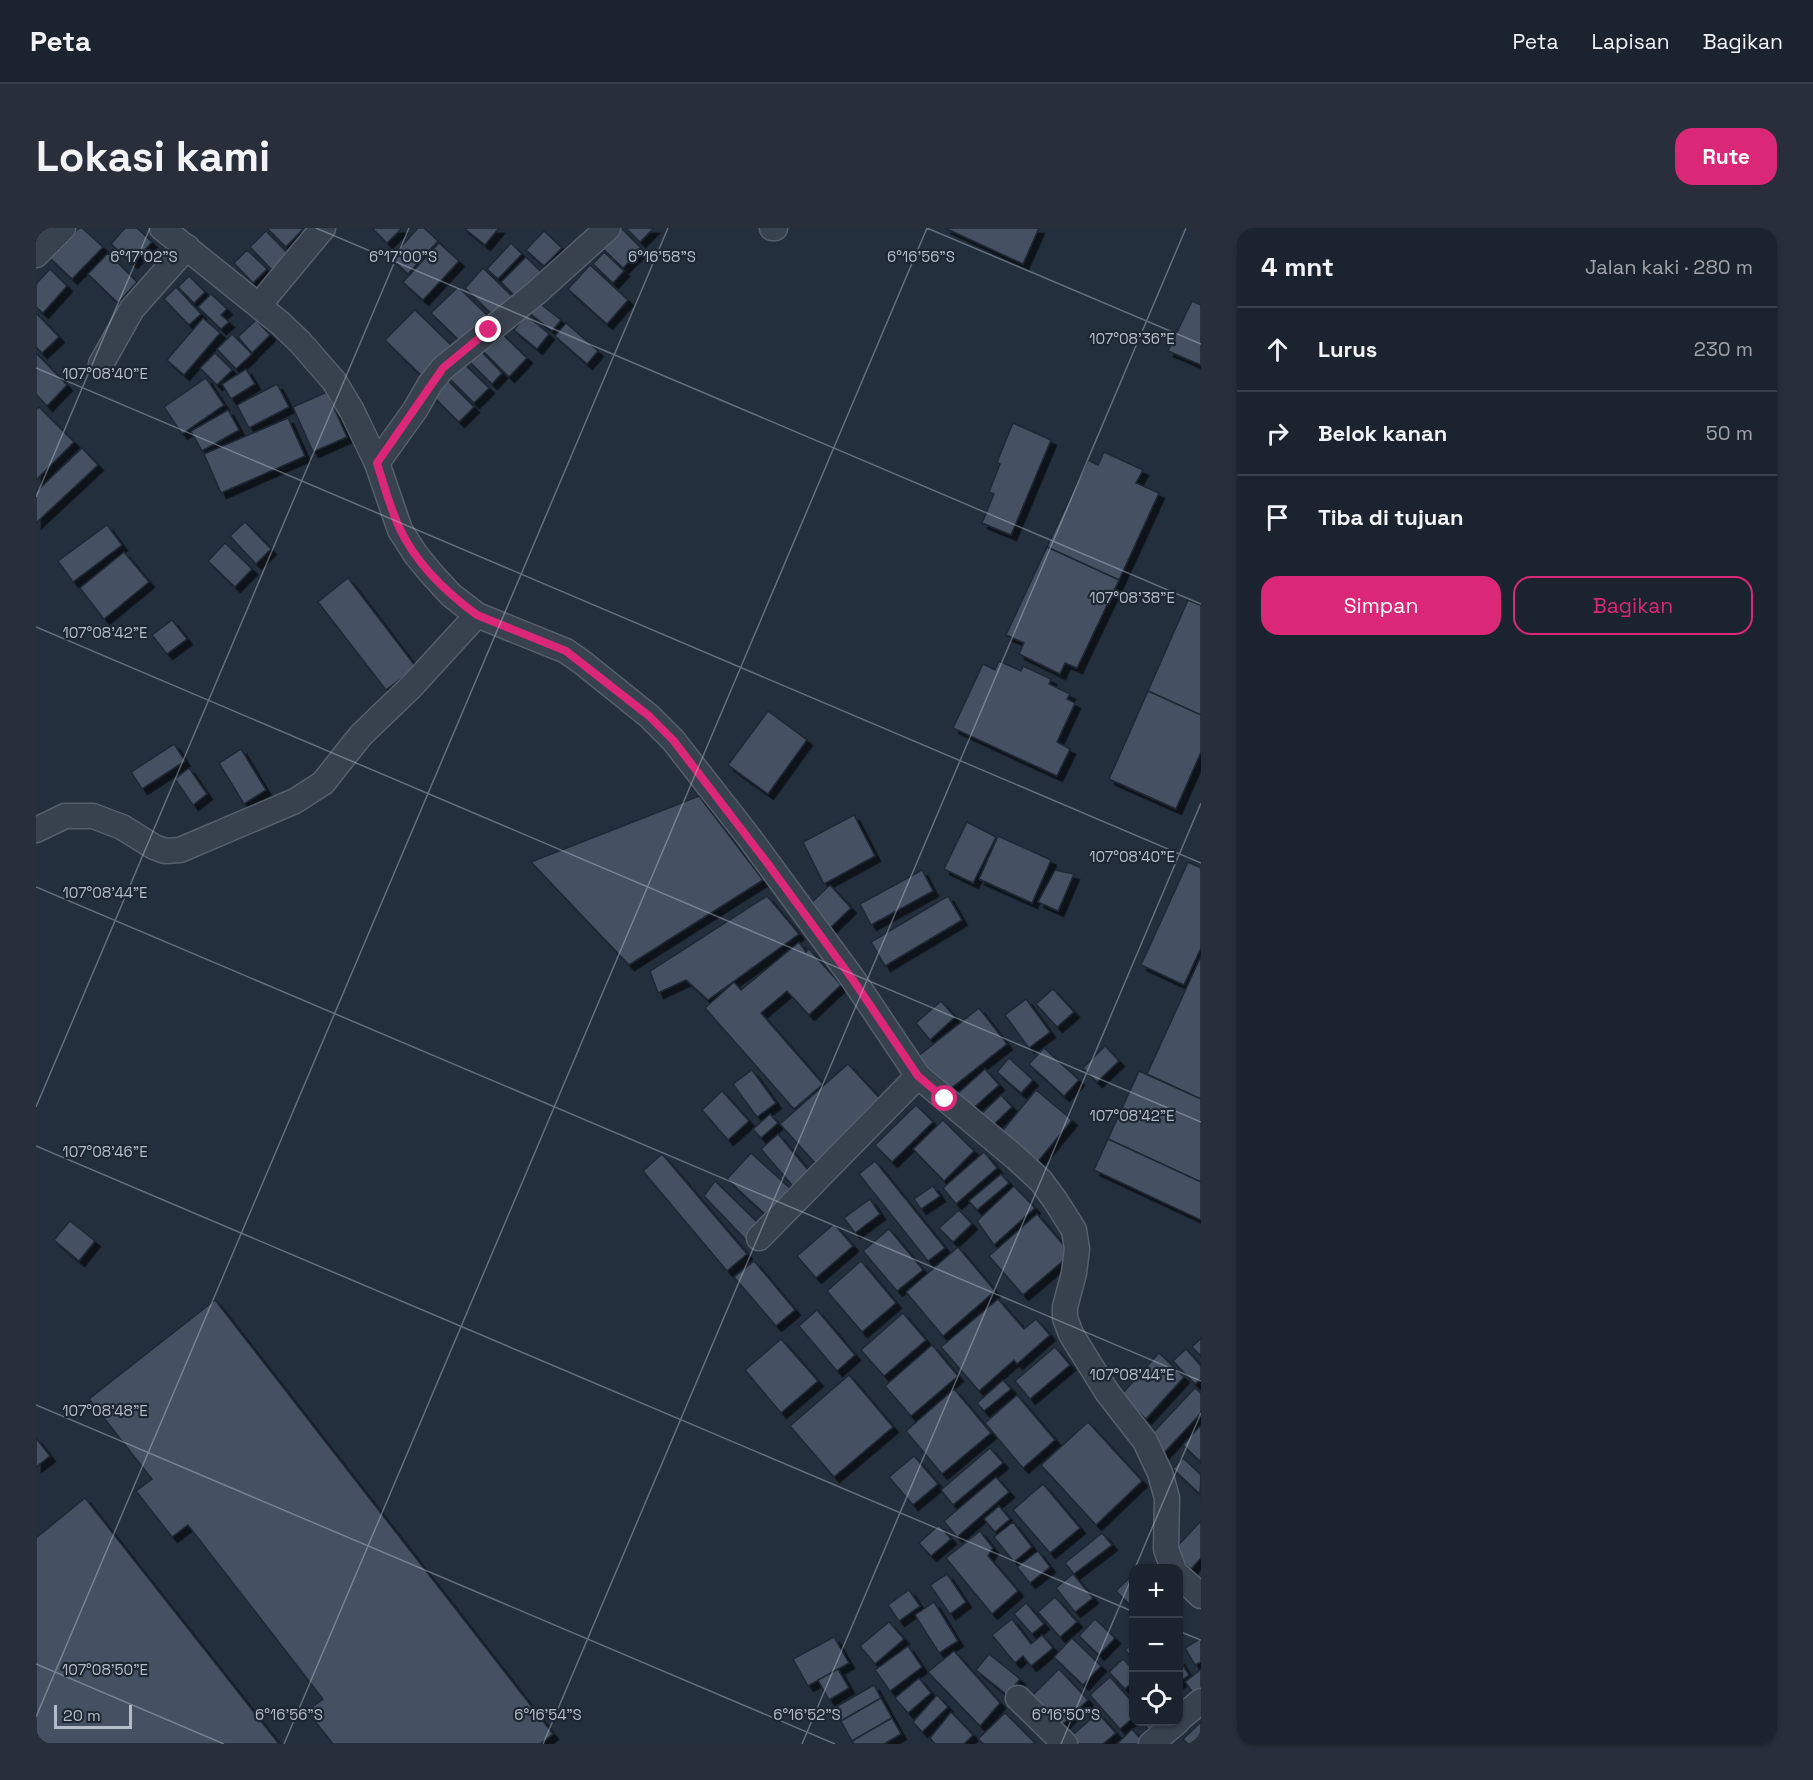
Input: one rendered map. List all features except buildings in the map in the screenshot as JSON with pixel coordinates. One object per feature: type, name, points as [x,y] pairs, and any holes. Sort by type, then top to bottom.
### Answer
[{"type":"street","points":[[36,255],[63,228]]},
{"type":"street","points":[[162,228],[260,305],[300,342],[334,381],[352,411],[377,463],[400,531],[416,555],[452,595],[477,615],[566,651],[649,716],[673,740],[762,854],[853,980],[918,1076],[1041,1181],[1074,1230],[1077,1249],[1065,1307],[1065,1318],[1071,1334],[1107,1392],[1145,1441],[1160,1473],[1167,1498],[1166,1549],[1171,1564]]},
{"type":"street","points":[[260,305],[324,228]]},
{"type":"street","points":[[377,463],[443,368],[536,293],[608,228]]},
{"type":"street","points":[[101,364],[132,309],[187,247]]},
{"type":"street","points":[[36,830],[65,816],[93,816],[122,827],[154,847],[180,850],[295,801],[323,783],[361,735],[412,686],[477,615]]},
{"type":"street","points":[[759,1238],[918,1076]]},
{"type":"street","points":[[1183,1579],[1201,1596]]},
{"type":"street","points":[[1018,1698],[1065,1744]]},
{"type":"street","points":[[1183,1717],[1201,1701]]},
{"type":"street","points":[[1151,1744],[1172,1726]]},
{"type":"route","points":[[489,330],[443,368],[377,463],[400,531],[430,572],[465,606],[477,615],[515,632],[566,651],[649,716],[673,740],[690,759],[783,883],[887,1028],[918,1076],[945,1099]]}]
